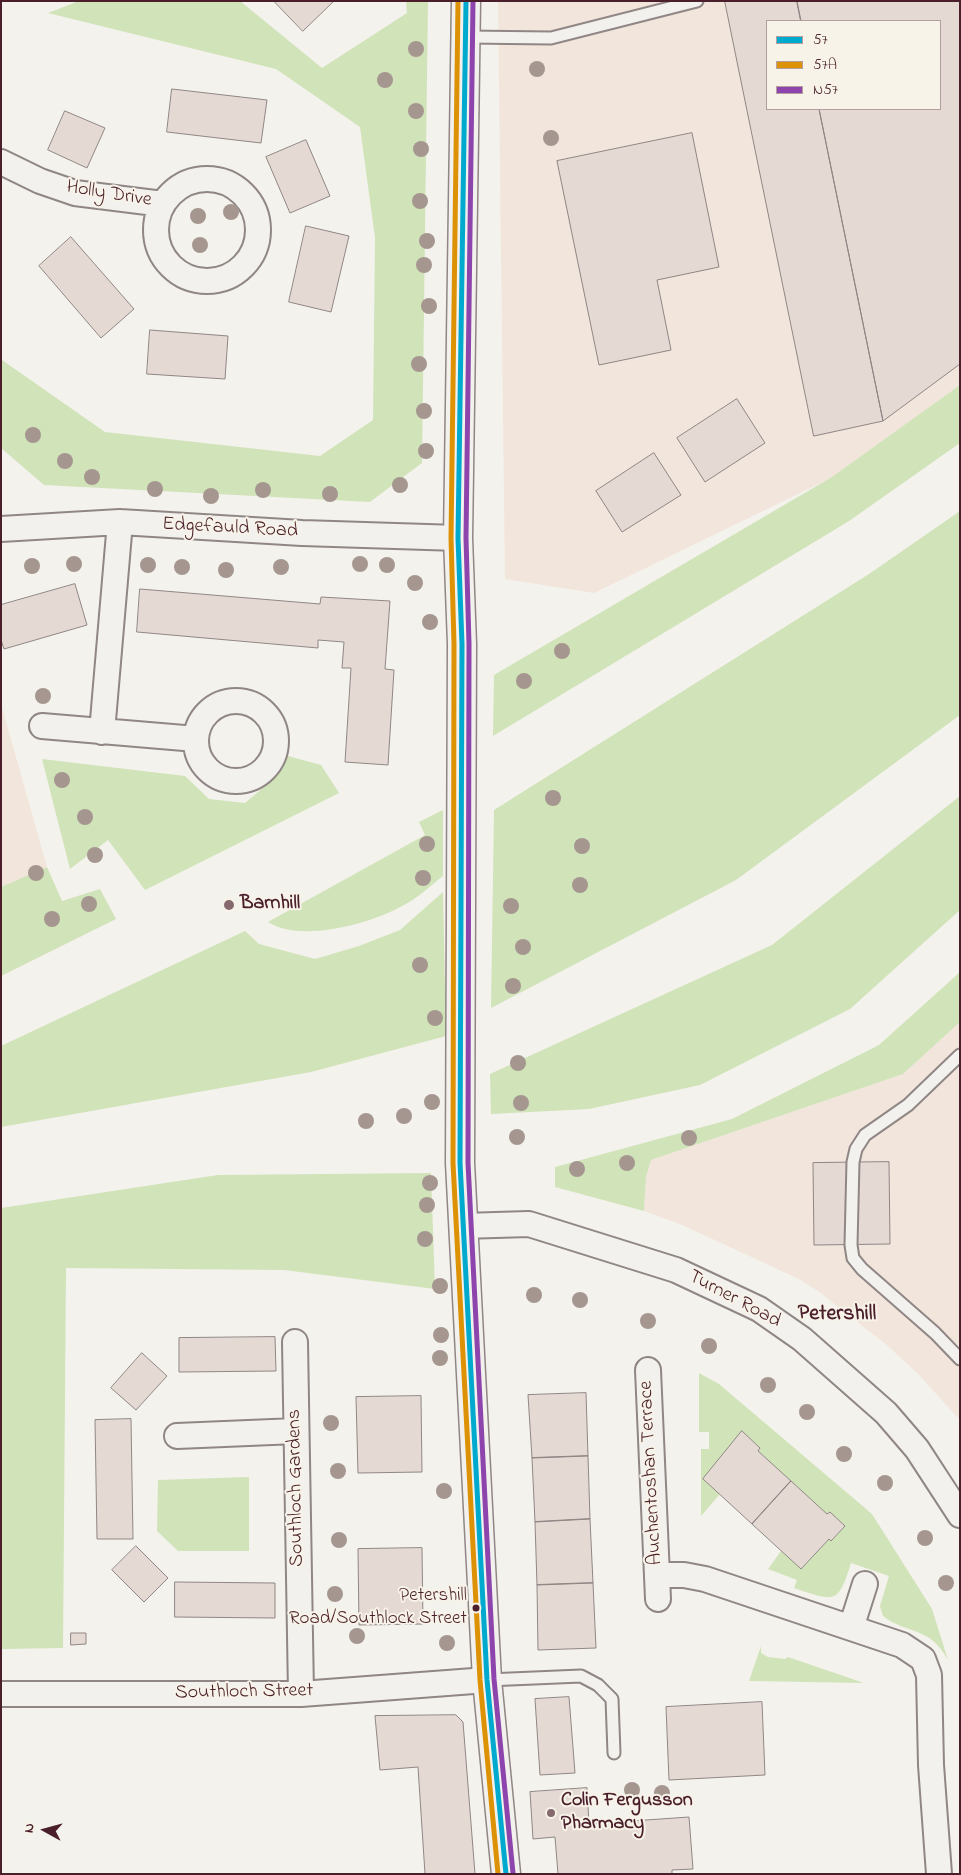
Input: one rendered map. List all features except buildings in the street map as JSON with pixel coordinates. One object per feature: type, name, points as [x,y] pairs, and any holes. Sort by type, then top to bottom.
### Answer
[{"type":"street","points":[[466,1],[467,37],[458,538],[462,644],[460,752],[460,1164],[487,1680],[506,1874]]},
{"type":"street","name":"Holly Drive","points":[[1,162],[40,182],[75,193],[163,204]]},
{"type":"street","name":"Holly Drive","points":[[204,179],[220,181],[235,188],[247,199],[255,213],[258,230],[255,247],[247,261],[234,273],[218,280],[201,281],[185,276],[171,267],[161,253],[156,237],[157,220],[163,204],[174,191],[188,183],[204,179]]},
{"type":"street","points":[[102,732],[120,522]]},
{"type":"street","name":"Edgefauld Road","points":[[1,529],[120,522],[302,533],[458,538]]},
{"type":"street","points":[[42,726],[196,739]]},
{"type":"street","name":"Turner Road","points":[[462,1226],[529,1224],[676,1270],[759,1309],[802,1339],[886,1412],[917,1449],[960,1515]]},
{"type":"street","name":"Southloch Gardens","points":[[295,1342],[300,1694]]},
{"type":"street","name":"Auchentoshan Terrace","points":[[648,1370],[658,1599]]},
{"type":"street","points":[[177,1436],[296,1432]]},
{"type":"street","name":"Auchentoshan Terrace","points":[[657,1575],[699,1577],[909,1649],[923,1659],[927,1666],[930,1684],[930,1765],[939,1874]]},
{"type":"street","points":[[851,1628],[865,1584]]},
{"type":"street","name":"Southloch Street","points":[[1,1694],[300,1694],[487,1680]]},
{"type":"lane","points":[[467,37],[550,38],[697,1]]},
{"type":"lane","points":[[960,1055],[908,1105],[865,1135],[856,1149],[853,1162],[851,1244],[853,1258],[862,1269],[935,1333],[960,1359]]},
{"type":"lane","points":[[487,1680],[581,1676],[598,1685],[612,1699],[614,1754]]},
{"type":"shaded area","points":[[498,1],[960,1],[960,385],[833,477],[594,593],[505,579]]},
{"type":"shaded area","points":[[1,704],[47,867],[1,887]]},
{"type":"shaded area","points":[[960,1022],[960,1420],[918,1374],[888,1346],[818,1291],[799,1279],[680,1224],[644,1211],[646,1177],[651,1160],[903,1074]]},
{"type":"green space","points":[[79,1],[240,1],[322,68],[407,13],[406,1],[428,1],[422,463],[370,502],[44,485],[1,448],[2,360],[105,432],[320,456],[373,420],[375,238],[360,127],[276,69],[48,13]]},
{"type":"green space","points":[[960,385],[960,443],[849,521],[493,736],[494,675],[832,477]]},
{"type":"green space","points":[[960,511],[960,715],[736,880],[491,1008],[494,810],[869,574]]},
{"type":"green space","points":[[288,756],[321,765],[339,793],[145,890],[108,840],[70,869],[42,759],[185,776],[209,799],[245,803],[270,782]]},
{"type":"green space","points":[[960,796],[960,910],[850,1009],[700,1085],[589,1109],[491,1114],[490,1074],[772,945]]},
{"type":"green space","points":[[443,810],[443,876],[413,900],[372,919],[335,929],[298,931],[282,928],[268,922],[425,835],[419,822]]},
{"type":"green space","points":[[47,867],[62,901],[100,889],[116,919],[1,976],[1,887]]},
{"type":"green space","points":[[443,892],[446,1036],[311,1072],[1,1127],[1,1046],[245,931],[259,944],[315,959],[359,946],[400,930]]},
{"type":"green space","points":[[960,972],[960,1022],[903,1074],[651,1160],[646,1177],[644,1211],[555,1187],[555,1167],[732,1119],[879,1045]]},
{"type":"green space","points":[[431,1173],[435,1289],[284,1270],[66,1268],[63,1648],[1,1649],[1,1208],[218,1175]]},
{"type":"green space","points":[[699,1373],[719,1384],[872,1514],[932,1609],[948,1660],[933,1641],[883,1616],[880,1606],[889,1576],[851,1563],[838,1593],[826,1597],[794,1588],[797,1580],[768,1569],[781,1551],[801,1569],[829,1539],[831,1541],[845,1526],[830,1512],[827,1514],[758,1451],[760,1448],[742,1431],[703,1479],[720,1494],[701,1516],[701,1449],[709,1449],[709,1432],[699,1432]]},
{"type":"green space","points":[[249,1477],[249,1551],[178,1551],[157,1531],[158,1480]]},
{"type":"green space","points":[[761,1646],[761,1653],[768,1657],[785,1659],[788,1657],[864,1683],[749,1681]]},
{"type":"transit line","name":"57A","points":[[458,1],[451,538],[454,644],[453,1163],[480,1680],[498,1874]]},
{"type":"transit line","name":"57","points":[[466,1],[458,538],[462,644],[460,1163],[487,1680],[506,1874]]},
{"type":"transit line","name":"N57","points":[[473,1],[466,538],[469,644],[468,1163],[494,1679],[513,1873]]},
{"type":"place","name":"Barnhill","points":[[229,905]]},
{"type":"place","name":"Petershill Road/Southlock Street","points":[[476,1608]]},
{"type":"place","name":"Colin Fergusson Pharmacy","points":[[551,1813]]},
{"type":"district","name":"Petershill","points":[[837,1315]]}]
